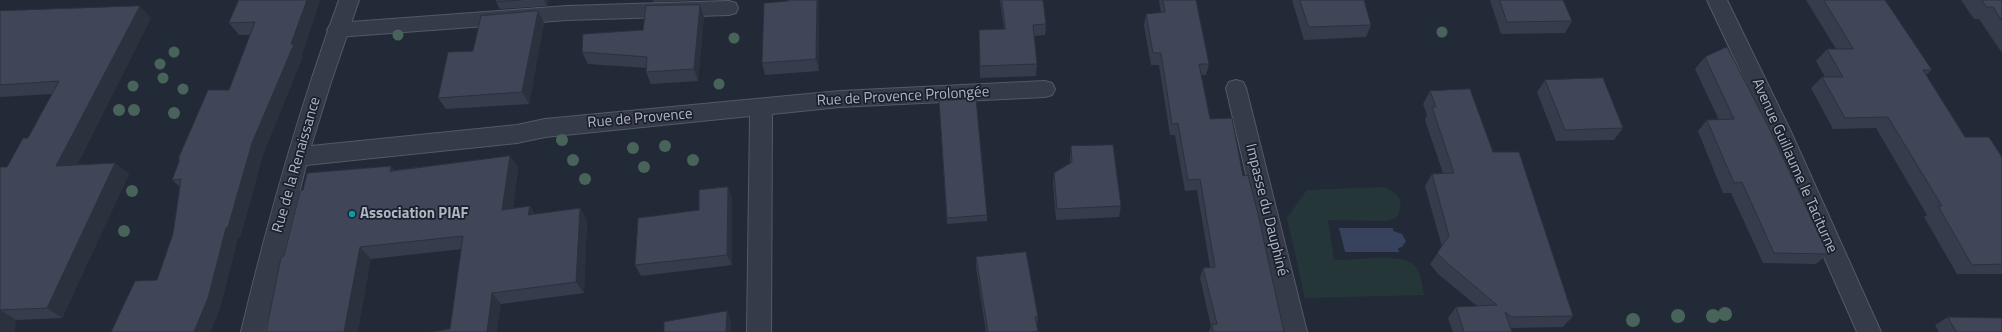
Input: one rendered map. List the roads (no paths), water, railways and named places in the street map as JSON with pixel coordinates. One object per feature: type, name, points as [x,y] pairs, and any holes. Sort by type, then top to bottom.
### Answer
[{"type":"street","name":"Rue de la Renaissance","points":[[253,332],[297,157],[337,30],[349,0]]},
{"type":"street","name":"Avenue Guillaume le Taciturne","points":[[1717,0],[1784,141],[1870,332]]},
{"type":"street","name":"Impasse du Dauphiné","points":[[1236,88],[1295,332]]},
{"type":"street","name":"Rue de Provence Prolongée","points":[[761,108],[840,99],[1045,89]]},
{"type":"street","name":"Rue de Provence","points":[[297,157],[517,134],[546,128],[761,108]]},
{"type":"street","points":[[759,332],[761,108]]},
{"type":"lane","points":[[337,30],[563,7],[729,8]]},
{"type":"water","points":[[1339,228],[1393,228],[1393,231],[1402,234],[1406,241],[1402,247],[1398,248],[1399,252],[1345,252]]},
{"type":"place","name":"Association PIAF","points":[[352,214]]}]
